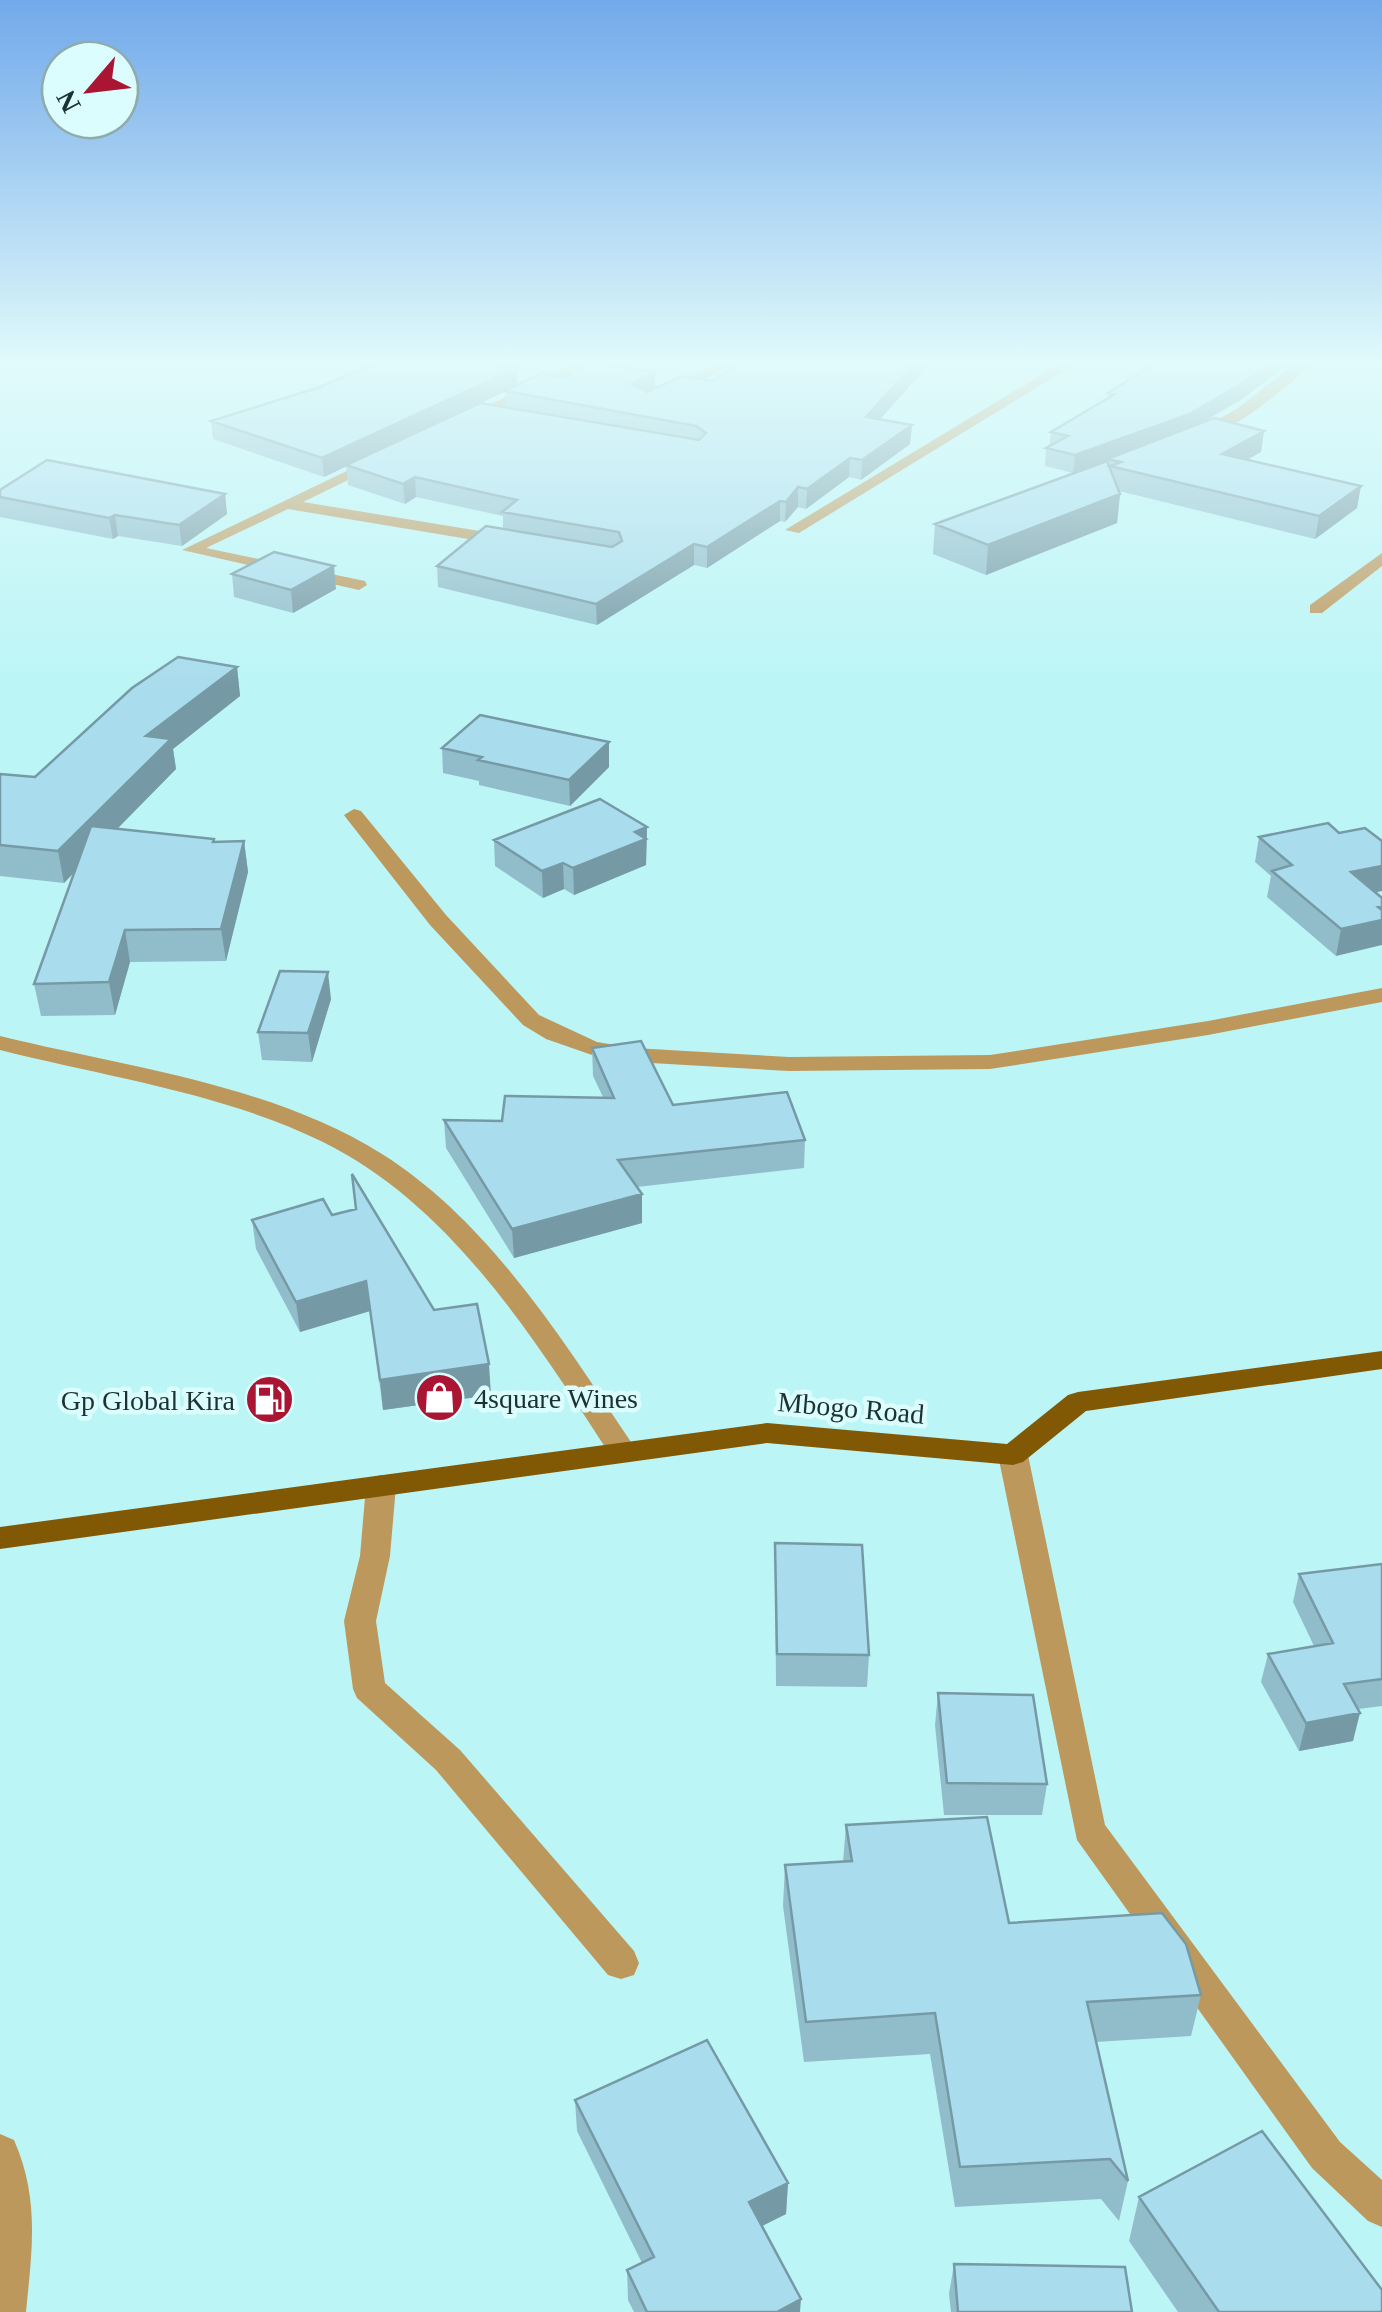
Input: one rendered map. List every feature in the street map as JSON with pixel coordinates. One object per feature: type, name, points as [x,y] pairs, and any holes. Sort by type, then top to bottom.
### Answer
[{"type":"main road","points":[[1013,1455],[1078,1402],[1382,1360]]},
{"type":"main road","name":"Mbogo Road","points":[[0,1538],[767,1433],[1013,1455]]},
{"type":"street","points":[[359,469],[190,550],[359,585]]},
{"type":"street","points":[[794,530],[895,469]]},
{"type":"street","points":[[287,504],[518,542]]},
{"type":"street","points":[[230,507],[267,514]]},
{"type":"street","points":[[1316,609],[1382,558]]},
{"type":"street","points":[[354,815],[438,920],[531,1020],[554,1034],[606,1051],[789,1064],[990,1062],[1208,1028],[1382,995]]},
{"type":"street","points":[[0,1044],[279,1115],[334,1137],[378,1162],[430,1208],[543,1330],[623,1452]]},
{"type":"street","points":[[1013,1455],[1089,1830],[1326,2155],[1382,2207]]},
{"type":"street","points":[[381,1486],[374,1556],[360,1622],[369,1689],[448,1760],[621,1963]]},
{"type":"street","points":[[0,2153],[16,2220],[5,2312]]},
{"type":"building","points":[[33,469],[94,469],[225,494],[179,525],[115,515],[109,518],[0,497],[0,490]]},
{"type":"building","points":[[358,469],[835,469],[807,489],[798,487],[786,502],[780,501],[707,547],[694,544],[596,604],[437,566],[486,526],[612,547],[622,541],[619,532],[502,512],[517,500],[415,477],[403,484]]},
{"type":"building","points":[[1085,469],[1110,469],[1120,494],[988,545],[935,524]]},
{"type":"building","points":[[1122,469],[1287,469],[1361,486],[1319,516]]},
{"type":"building","points":[[274,552],[334,566],[291,590],[232,574]]},
{"type":"building","points":[[178,657],[237,667],[146,736],[171,739],[58,851],[0,845],[0,774],[35,777],[132,688]]},
{"type":"building","points":[[480,715],[609,742],[569,780],[442,748]]},
{"type":"building","points":[[600,799],[647,827],[635,832],[646,839],[573,868],[563,863],[542,871],[494,840]]},
{"type":"building","points":[[1328,823],[1339,833],[1365,828],[1382,841],[1382,866],[1351,872],[1382,898],[1382,906],[1378,907],[1382,920],[1341,929],[1272,871],[1292,865],[1259,837]]},
{"type":"building","points":[[91,826],[214,839],[213,842],[244,841],[221,929],[125,930],[109,982],[34,984]]},
{"type":"building","points":[[280,971],[328,972],[308,1033],[258,1032]]},
{"type":"building","points":[[641,1041],[673,1105],[787,1092],[805,1140],[618,1160],[642,1194],[512,1229],[444,1120],[502,1121],[505,1096],[614,1098],[592,1048]]},
{"type":"building","points":[[352,1174],[434,1310],[477,1304],[489,1364],[380,1380],[366,1281],[296,1302],[252,1220],[323,1199],[332,1215],[356,1209]]},
{"type":"building","points":[[775,1543],[862,1545],[869,1655],[777,1654]]},
{"type":"building","points":[[1382,1564],[1382,1679],[1344,1684],[1360,1713],[1306,1723],[1268,1654],[1333,1643],[1299,1574]]},
{"type":"building","points":[[938,1693],[1033,1695],[1047,1784],[947,1783]]},
{"type":"building","points":[[987,1817],[1009,1923],[1162,1913],[1186,1944],[1201,1995],[1087,2002],[1128,2181],[1110,2159],[960,2167],[935,2013],[806,2022],[785,1865],[852,1861],[846,1825]]},
{"type":"building","points":[[707,2040],[788,2183],[749,2202],[801,2299],[777,2312],[647,2312],[627,2270],[654,2257],[575,2100]]},
{"type":"building","points":[[1262,2131],[1382,2290],[1382,2312],[1219,2312],[1139,2197]]},
{"type":"building","points":[[954,2264],[1125,2267],[1132,2312],[958,2312]]},
{"type":"place","name":"4square Wines","points":[[439,1398]]},
{"type":"place","name":"Gp Global Kira","points":[[270,1400]]}]
